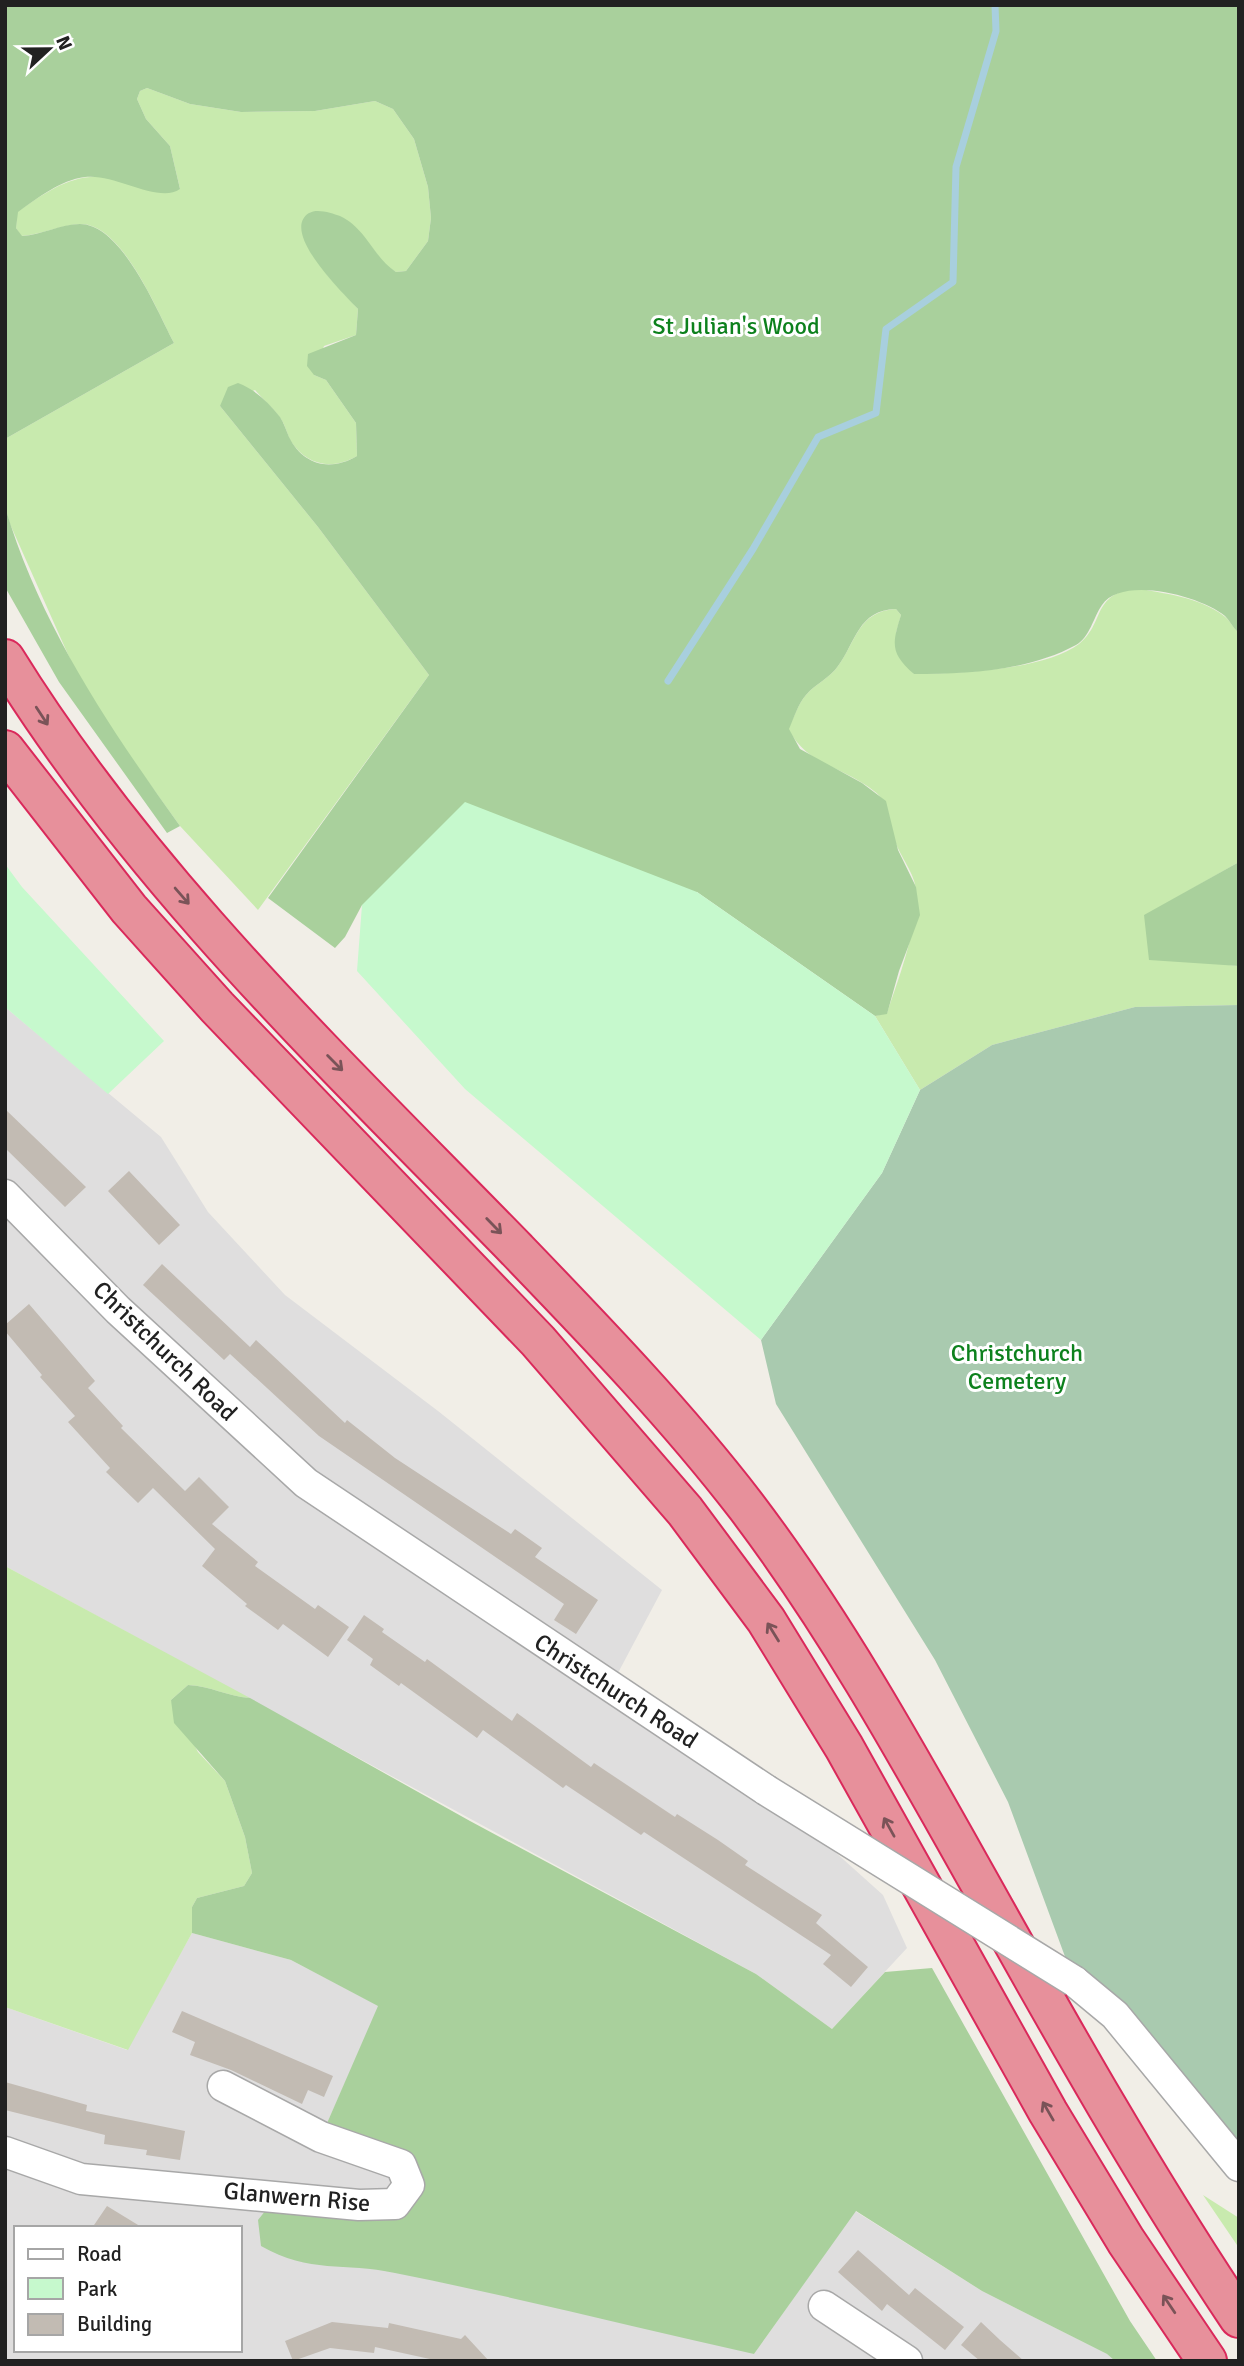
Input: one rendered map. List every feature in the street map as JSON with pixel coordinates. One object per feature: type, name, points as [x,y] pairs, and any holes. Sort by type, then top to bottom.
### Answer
[{"type":"highway","points":[[5,659],[73,763],[254,979],[663,1404],[746,1506],[834,1628],[1107,2110],[1168,2213],[1239,2318]]},
{"type":"highway","points":[[5,750],[129,909],[217,1007],[538,1341],[685,1511],[766,1620],[844,1747],[1048,2112],[1126,2241],[1207,2361]]},
{"type":"street","name":"Christchurch Road","points":[[5,1195],[118,1310],[306,1483],[766,1790],[1074,1981],[1115,2015],[1239,2166]]},
{"type":"street","name":"Glanwern Rise","points":[[5,2152],[81,2179],[359,2205],[395,2204],[409,2185],[401,2165],[321,2137],[223,2086]]},
{"type":"street","points":[[824,2306],[907,2361]]},
{"type":"shaded area","points":[[5,1007],[161,1137],[208,1212],[285,1295],[438,1411],[662,1590],[610,1688],[766,1790],[883,1895],[907,1948],[832,2029],[756,1974],[5,1566]]},
{"type":"shaded area","points":[[192,1933],[291,1960],[379,2006],[321,2137],[754,2354],[855,2211],[982,2291],[1107,2354],[1115,2361],[5,2361],[5,2007],[127,2050]]},
{"type":"green space","name":"St Julian's Wood","points":[[5,5],[1239,5],[1239,633],[1225,616],[1198,602],[1162,592],[1126,591],[1112,596],[1102,605],[1081,642],[1057,654],[1018,666],[997,669],[914,674],[906,667],[895,648],[901,615],[896,609],[873,615],[866,621],[835,670],[803,699],[789,729],[800,749],[862,783],[886,801],[898,850],[916,887],[920,915],[899,971],[887,1014],[875,1016],[697,892],[362,905],[345,937],[335,948],[268,898],[429,675],[318,527],[220,406],[228,387],[238,383],[271,406],[295,447],[310,460],[337,464],[357,456],[356,423],[326,380],[314,375],[307,366],[308,354],[356,335],[358,309],[317,263],[302,234],[302,222],[309,213],[316,211],[340,216],[364,235],[388,266],[396,272],[406,271],[428,241],[431,218],[428,187],[414,139],[393,109],[375,101],[315,111],[241,112],[190,104],[147,88],[140,91],[137,99],[146,119],[170,146],[180,189],[171,193],[160,193],[97,177],[76,179],[50,190],[18,212],[16,228],[22,236],[80,224],[95,228],[110,238],[124,253],[148,291],[174,343],[5,439]]},
{"type":"green space","points":[[147,88],[190,104],[241,112],[315,111],[375,101],[393,109],[414,139],[428,187],[431,218],[428,241],[406,271],[396,272],[386,266],[362,237],[343,220],[321,212],[309,213],[327,275],[358,309],[356,335],[324,346],[314,375],[326,380],[356,423],[357,456],[329,464],[311,460],[296,448],[281,419],[255,390],[220,406],[318,527],[429,675],[258,910],[180,826],[118,740],[78,677],[10,524],[5,507],[5,439],[174,343],[136,271],[110,238],[95,228],[80,224],[21,236],[16,228],[17,212],[52,189],[76,179],[103,177],[154,191],[180,189],[170,146],[146,119],[137,99],[140,91]]},
{"type":"green space","points":[[5,507],[37,593],[57,634],[103,713],[180,826],[167,833],[59,682],[5,587]]},
{"type":"green space","points":[[1133,588],[1203,604],[1226,618],[1239,633],[1239,862],[1144,916],[1229,965],[1239,966],[1239,1005],[1135,1007],[992,1045],[920,1090],[875,1016],[887,1013],[907,952],[916,905],[913,878],[897,847],[887,808],[880,796],[853,777],[813,757],[788,729],[806,695],[835,670],[860,629],[873,615],[896,609],[901,615],[896,633],[914,674],[1000,669],[1045,660],[1079,644],[1092,628],[1104,604],[1120,592]]},
{"type":"green space","points":[[465,802],[697,892],[875,1016],[920,1090],[882,1173],[761,1340],[465,1089],[357,971],[362,905]]},
{"type":"green space","points":[[1239,862],[1239,966],[1149,960],[1144,915]]},
{"type":"green space","points":[[5,864],[22,887],[164,1041],[108,1094],[5,1007]]},
{"type":"green space","name":"Christchurch Cemetery","points":[[1239,1005],[1239,2166],[1074,1981],[1008,1802],[935,1660],[776,1404],[761,1340],[882,1173],[920,1090],[992,1045],[1135,1007]]},
{"type":"green space","points":[[5,1566],[250,1698],[188,1685],[171,1700],[198,1752],[225,1781],[245,1837],[252,1873],[244,1886],[197,1898],[192,1907],[192,1933],[128,2050],[5,2007]]},
{"type":"green space","points":[[188,1685],[250,1698],[470,1821],[756,1974],[832,2029],[885,1972],[932,1968],[1130,2321],[1157,2361],[1115,2361],[1107,2354],[982,2291],[856,2211],[754,2354],[395,2273],[311,2264],[279,2255],[261,2246],[258,2220],[277,2196],[359,2205],[409,2184],[321,2137],[378,2006],[291,1960],[192,1933],[192,1907],[197,1898],[244,1886],[252,1873],[245,1837],[225,1781],[174,1723],[171,1700]]},
{"type":"green space","points":[[1203,2195],[1239,2218],[1239,2248]]},
{"type":"building","points":[[5,1109],[86,1187],[65,1207],[5,1148]]},
{"type":"building","points":[[129,1171],[180,1225],[159,1245],[108,1191]]},
{"type":"building","points":[[162,1264],[250,1347],[256,1340],[345,1423],[347,1420],[395,1458],[511,1534],[515,1529],[542,1548],[535,1557],[598,1600],[576,1634],[554,1620],[564,1604],[319,1436],[230,1354],[224,1360],[143,1285]]},
{"type":"building","points":[[29,1304],[95,1381],[88,1388],[123,1426],[121,1428],[185,1491],[199,1477],[229,1507],[212,1524],[258,1562],[255,1566],[315,1609],[318,1605],[349,1627],[328,1657],[283,1624],[278,1630],[245,1606],[247,1604],[202,1566],[215,1549],[153,1488],[138,1503],[106,1472],[110,1468],[68,1422],[75,1416],[40,1377],[42,1375],[5,1331],[5,1325]]},
{"type":"building","points":[[364,1615],[384,1629],[382,1632],[425,1662],[427,1659],[512,1721],[517,1713],[591,1767],[594,1763],[675,1817],[677,1814],[718,1840],[748,1861],[745,1865],[822,1915],[816,1923],[868,1967],[851,1987],[823,1964],[831,1955],[644,1832],[641,1835],[566,1785],[563,1788],[483,1730],[477,1738],[401,1683],[399,1686],[370,1665],[373,1659],[347,1640]]},
{"type":"building","points":[[182,2011],[333,2076],[324,2097],[308,2090],[302,2104],[231,2070],[190,2055],[195,2042],[172,2032]]},
{"type":"building","points":[[5,2082],[87,2105],[86,2111],[185,2131],[180,2160],[146,2155],[147,2150],[104,2144],[105,2135],[5,2110]]},
{"type":"building","points":[[107,2206],[140,2226],[93,2226]]},
{"type":"building","points":[[858,2250],[909,2295],[915,2288],[964,2327],[945,2350],[887,2304],[882,2311],[838,2272]]},
{"type":"building","points":[[332,2322],[388,2328],[389,2323],[461,2339],[465,2335],[489,2361],[439,2361],[375,2347],[374,2353],[330,2348],[293,2361],[285,2341]]},
{"type":"building","points":[[981,2322],[1024,2361],[980,2361],[961,2345]]},
{"type":"waterway","points":[[668,681],[753,549],[818,437],[876,413],[886,329],[953,282],[956,167],[996,31],[995,5]]}]
